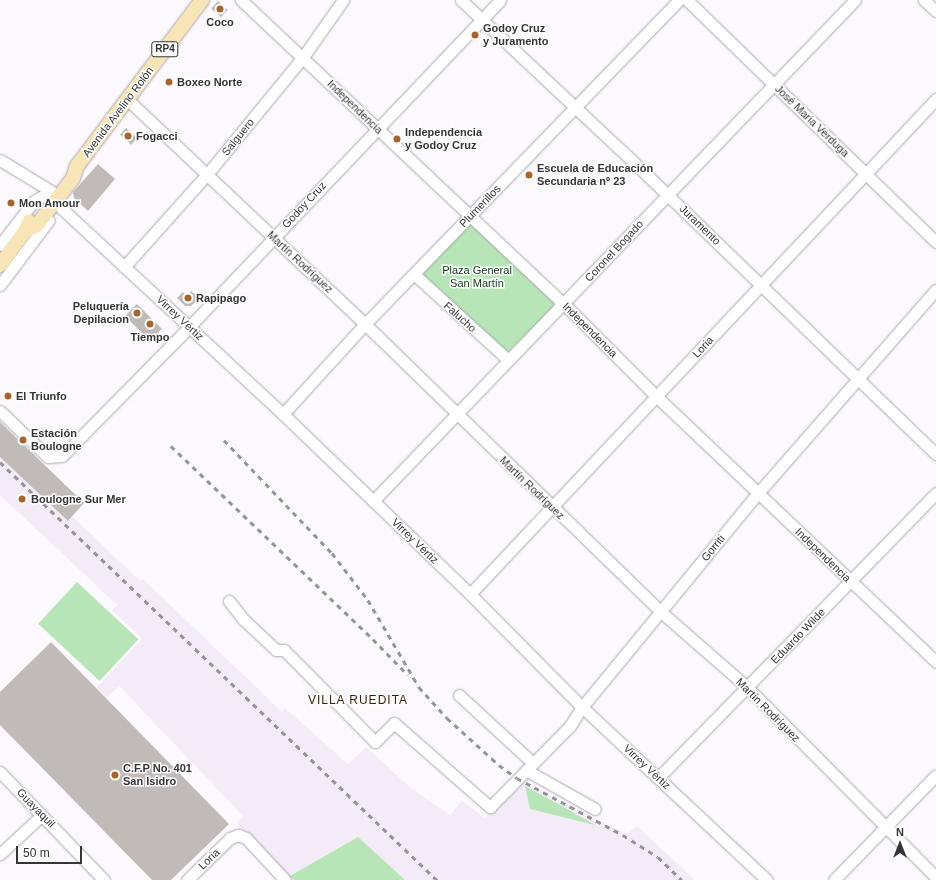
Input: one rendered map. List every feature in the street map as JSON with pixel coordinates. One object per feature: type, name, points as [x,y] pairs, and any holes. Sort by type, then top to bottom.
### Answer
[{"type":"main road","name":"Avenida Avelino Rolón","points":[[0,265],[26,230],[37,225],[56,198],[73,178],[77,166],[202,0]]},
{"type":"street","name":"Independencia","points":[[242,0],[564,304],[656,396],[936,662]]},
{"type":"street","name":"Salguero","points":[[124,266],[208,173],[303,57],[343,0]]},
{"type":"street","name":"Juramento","points":[[461,0],[667,194],[936,454]]},
{"type":"street","name":"Godoy Cruz","points":[[0,410],[48,457],[56,458],[62,456],[190,327],[376,128],[500,0]]},
{"type":"street","name":"Plumerillos","points":[[283,414],[365,324],[471,217],[679,0]]},
{"type":"street","name":"José Maria Verduga","points":[[687,0],[936,242]]},
{"type":"street","name":"Coronel Bogado","points":[[373,501],[456,415],[507,359],[564,304],[667,194],[855,0]]},
{"type":"street","points":[[924,0],[936,11]]},
{"type":"street","name":"Martín Rodríguez","points":[[128,98],[365,324],[456,415],[661,612],[748,688],[884,828],[936,877]]},
{"type":"street","name":"Loria","points":[[470,594],[936,100]]},
{"type":"street","name":"Virrey Vértiz","points":[[0,160],[56,198],[124,266],[283,414],[470,594],[582,707],[659,777],[767,880]]},
{"type":"street","name":"Avenida Avelino Rolón","points":[[0,245],[33,202],[56,198]]},
{"type":"street","name":"Avenida Avelino Rolón","points":[[0,285],[56,198]]},
{"type":"street","name":"Falucho","points":[[414,274],[507,359]]},
{"type":"street","name":"Gorriti","points":[[229,601],[243,619],[276,650],[284,650],[375,742],[394,723],[490,806],[570,726],[582,707],[758,493],[857,378],[936,290]]},
{"type":"street","name":"Eduardo Wilde","points":[[659,777],[748,688],[936,493]]},
{"type":"street","points":[[459,695],[529,767],[595,809]]},
{"type":"street","name":"Guayaquil","points":[[0,772],[104,880]]},
{"type":"street","points":[[834,880],[936,775]]},
{"type":"street","points":[[0,854],[42,815]]},
{"type":"street","name":"Loria","points":[[187,880],[199,876],[230,838],[238,835],[246,838],[285,880]]},
{"type":"shaded area","points":[[0,457],[68,521],[72,516],[140,581],[143,579],[282,712],[285,708],[348,764],[366,747],[412,789],[450,815],[462,801],[485,818],[520,781],[627,834],[637,826],[695,880],[291,880],[237,823],[243,816],[119,686],[106,698],[96,688],[142,639],[112,610],[117,605],[0,495]]},
{"type":"green space","name":"Plaza General San Martín","points":[[469,222],[554,302],[553,309],[507,353],[419,273]]},
{"type":"green space","points":[[77,582],[138,639],[100,681],[38,624]]},
{"type":"green space","points":[[525,786],[560,805],[595,825],[530,809]]},
{"type":"green space","points":[[358,837],[405,880],[294,880],[290,876]]},
{"type":"building","name":"Coco","points":[[218,1],[228,10],[221,17],[211,8]]},
{"type":"building","name":"Fogacci","points":[[126,128],[137,138],[131,145],[120,135]]},
{"type":"building","points":[[98,164],[115,179],[88,211],[74,198],[73,192]]},
{"type":"building","name":"Rapipago","points":[[191,291],[199,298],[191,306],[185,306],[177,298],[183,292],[186,296]]},
{"type":"building","points":[[137,304],[162,329],[150,341],[125,316]]},
{"type":"building","points":[[0,422],[84,503],[68,521],[0,457]]},
{"type":"building","name":"C.F.P No. 401 San Isidro","points":[[51,642],[229,824],[171,880],[152,880],[0,725],[0,692]]},
{"type":"railway","points":[[224,440],[332,553],[368,600],[419,687],[447,718],[499,765],[517,778],[623,835],[658,857],[682,880]]},
{"type":"railway","points":[[171,446],[373,639],[408,675]]},
{"type":"railway","points":[[0,462],[437,880]]},
{"type":"place","name":"Coco","points":[[220,9]]},
{"type":"place","name":"Godoy Cruz y Juramento","points":[[475,35]]},
{"type":"place","name":"Boxeo Norte","points":[[169,82]]},
{"type":"place","name":"Fogacci","points":[[128,136]]},
{"type":"place","name":"Independencia y Godoy Cruz","points":[[397,139]]},
{"type":"place","name":"Escuela de Educación Secundaria nº 23","points":[[529,175]]},
{"type":"place","name":"Mon Amour","points":[[11,203]]},
{"type":"place","name":"Rapipago","points":[[188,298]]},
{"type":"place","name":"Peluquería Depilacion","points":[[137,313]]},
{"type":"place","name":"Tiempo","points":[[150,324]]},
{"type":"place","name":"El Triunfo","points":[[8,396]]},
{"type":"place","name":"Estación Boulogne","points":[[23,440]]},
{"type":"place","name":"Boulogne Sur Mer","points":[[22,499]]},
{"type":"place","name":"C.F.P No. 401 San Isidro","points":[[115,775]]},
{"type":"district","name":"VILLA RUEDITA","points":[[358,701]]}]
